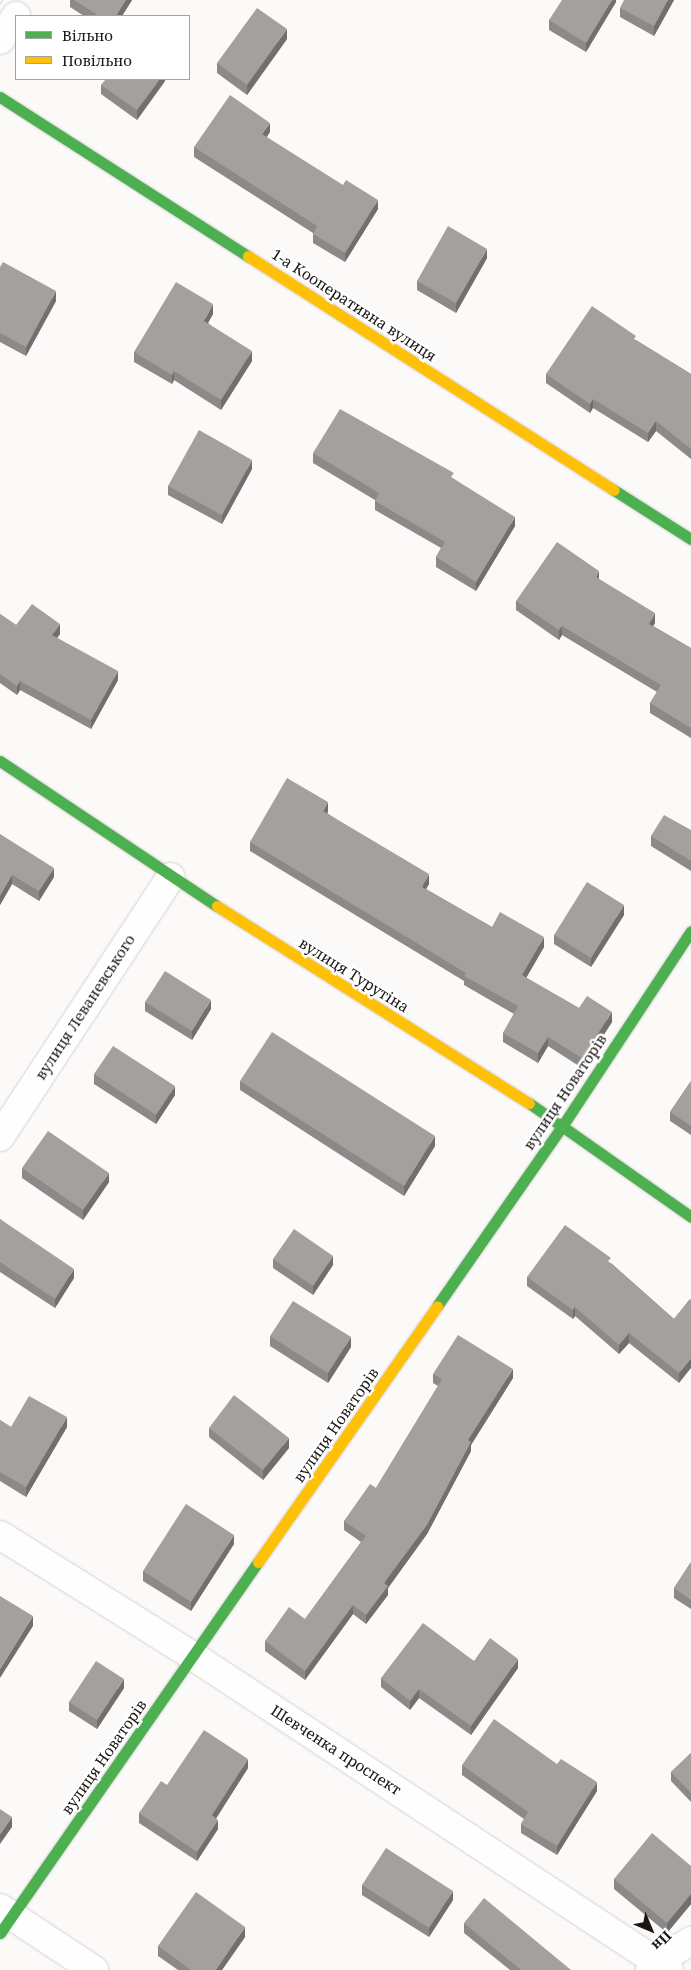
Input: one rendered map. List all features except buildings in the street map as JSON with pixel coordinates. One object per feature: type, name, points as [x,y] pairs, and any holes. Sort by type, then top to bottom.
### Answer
[{"type":"street","points":[[17,15],[27,0]]},
{"type":"street","points":[[0,40],[15,18]]},
{"type":"street","name":"1-а Кооперативна вулиця","points":[[0,97],[691,539]]},
{"type":"street","name":"вулиця Турутіна","points":[[0,761],[171,877],[563,1125],[691,1217]]},
{"type":"street","name":"вулиця Леваневського","points":[[0,1138],[171,877]]},
{"type":"street","name":"вулиця Новаторів","points":[[4,1919],[194,1656],[563,1125],[691,931]]},
{"type":"street","name":"Шевченка проспект","points":[[0,1535],[194,1656],[659,1967]]},
{"type":"street","points":[[4,1919],[94,1970]]},
{"type":"street","points":[[659,1967],[691,1942]]},
{"type":"traffic: fast","points":[[0,97],[248,256]]},
{"type":"traffic: fast","points":[[614,490],[691,539]]},
{"type":"traffic: fast","points":[[0,761],[217,906]]},
{"type":"traffic: fast","points":[[437,1306],[563,1125],[691,931]]},
{"type":"traffic: fast","points":[[529,1103],[691,1217]]},
{"type":"traffic: fast","points":[[0,1933],[258,1562]]},
{"type":"traffic: slow","points":[[248,256],[614,490]]},
{"type":"traffic: slow","points":[[217,906],[529,1103]]},
{"type":"traffic: slow","points":[[258,1562],[437,1306]]}]
